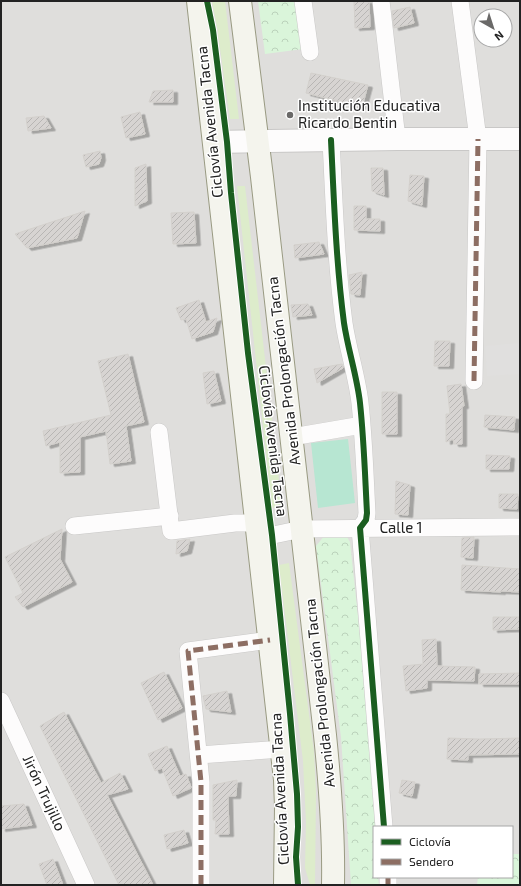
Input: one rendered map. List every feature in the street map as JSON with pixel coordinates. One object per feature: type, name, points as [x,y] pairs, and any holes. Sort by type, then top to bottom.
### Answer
[{"type":"main road","points":[[198,1],[282,750],[286,795],[285,885]]},
{"type":"main road","name":"Avenida Prolongación Tacna","points":[[240,1],[292,437],[330,781],[334,861],[333,885]]},
{"type":"street","points":[[304,1],[310,52]]},
{"type":"street","points":[[381,1],[397,139]]},
{"type":"street","points":[[460,1],[478,139],[474,381]]},
{"type":"street","points":[[215,142],[397,139],[520,139]]},
{"type":"street","points":[[331,140],[338,264],[344,324],[360,402],[362,425],[367,513],[366,520],[360,528],[384,826]]},
{"type":"street","points":[[292,437],[362,425]]},
{"type":"street","points":[[74,526],[170,516],[159,432]]},
{"type":"street","name":"Calle 1","points":[[170,516],[172,531],[235,523],[258,530],[360,528],[520,528]]},
{"type":"street","points":[[201,885],[202,813],[199,755],[188,652],[270,640]]},
{"type":"street","name":"Jirón Trujillo","points":[[1,702],[86,885]]},
{"type":"street","points":[[199,755],[282,750]]},
{"type":"shaded area","points":[[1,1],[520,1],[520,885],[1,885]]},
{"type":"shaded area","points":[[520,343],[520,374],[487,376],[485,346]]},
{"type":"green space","points":[[212,1],[225,1],[239,119],[230,119]]},
{"type":"green space","points":[[258,1],[297,1],[303,49],[265,54]]},
{"type":"green space","points":[[237,186],[245,186],[282,506],[272,508]]},
{"type":"green space","points":[[348,439],[355,503],[318,508],[311,443]]},
{"type":"green space","points":[[325,535],[347,537],[350,542],[367,700],[375,826],[373,826],[373,878],[378,878],[379,885],[351,885],[341,737],[316,546]]},
{"type":"green space","points":[[289,563],[314,752],[316,792],[315,885],[310,885],[305,868],[306,822],[303,761],[279,565]]},
{"type":"green space","points":[[513,854],[520,854],[520,885],[477,885],[478,878],[513,878]]},
{"type":"building","points":[[354,1],[369,1],[370,27],[355,28]]},
{"type":"building","points":[[410,7],[414,23],[394,28],[392,11]]},
{"type":"building","points":[[311,73],[368,85],[362,107],[306,93]]},
{"type":"building","points":[[173,90],[173,102],[149,102],[153,91]]},
{"type":"building","points":[[140,112],[145,134],[126,138],[121,117]]},
{"type":"building","points":[[44,116],[51,128],[28,131],[26,118]]},
{"type":"building","points":[[100,151],[101,158],[99,164],[86,167],[83,155]]},
{"type":"building","points":[[146,164],[147,201],[135,206],[135,168]]},
{"type":"building","points":[[371,168],[383,168],[384,195],[372,191]]},
{"type":"building","points":[[410,175],[424,176],[422,205],[408,201]]},
{"type":"building","points":[[354,206],[366,206],[366,219],[380,219],[380,231],[354,230]]},
{"type":"building","points":[[85,211],[77,238],[27,248],[15,234]]},
{"type":"building","points":[[194,212],[196,243],[173,244],[171,213]]},
{"type":"building","points":[[319,242],[324,254],[295,258],[294,245]]},
{"type":"building","points":[[362,272],[360,295],[351,294],[349,275]]},
{"type":"building","points":[[199,300],[206,322],[217,318],[213,332],[192,339],[186,319],[181,320],[176,308]]},
{"type":"building","points":[[308,304],[312,315],[293,317],[291,305]]},
{"type":"building","points":[[435,341],[450,341],[449,366],[434,366]]},
{"type":"building","points":[[128,354],[144,422],[126,426],[131,461],[110,464],[106,431],[80,437],[80,472],[60,473],[60,442],[46,446],[43,431],[111,415],[98,361]]},
{"type":"building","points":[[342,364],[343,368],[317,383],[314,369]]},
{"type":"building","points":[[214,371],[221,401],[207,404],[203,373]]},
{"type":"building","points":[[461,384],[464,406],[462,406],[462,444],[454,444],[453,439],[446,442],[446,414],[450,414],[447,386]]},
{"type":"building","points":[[382,392],[397,392],[397,434],[382,434]]},
{"type":"building","points":[[485,415],[515,417],[514,430],[484,427]]},
{"type":"building","points":[[486,455],[510,456],[509,469],[486,469]]},
{"type":"building","points":[[396,481],[410,485],[408,515],[395,514]]},
{"type":"building","points":[[499,494],[518,494],[517,509],[499,508]]},
{"type":"building","points":[[62,529],[60,559],[72,582],[23,607],[15,597],[23,593],[5,557]]},
{"type":"building","points":[[474,537],[473,558],[461,557],[462,538]]},
{"type":"building","points":[[190,539],[187,551],[176,554],[177,541]]},
{"type":"building","points":[[462,565],[520,569],[520,592],[461,590]]},
{"type":"building","points":[[493,617],[520,617],[520,629],[493,630]]},
{"type":"building","points":[[436,639],[437,666],[475,667],[474,681],[427,680],[427,688],[406,691],[403,666],[423,664],[422,640]]},
{"type":"building","points":[[164,672],[182,708],[158,720],[141,683]]},
{"type":"building","points":[[520,673],[520,684],[479,684],[479,674]]},
{"type":"building","points":[[227,691],[231,712],[206,709],[203,696]]},
{"type":"building","points":[[64,712],[101,783],[120,773],[128,789],[107,795],[153,885],[119,885],[40,726]]},
{"type":"building","points":[[448,738],[520,738],[520,754],[468,755],[468,760],[447,759]]},
{"type":"building","points":[[167,746],[180,776],[186,774],[191,787],[173,796],[162,768],[155,771],[148,754]]},
{"type":"building","points":[[237,780],[236,796],[228,796],[229,834],[215,834],[216,820],[213,820],[213,785]]},
{"type":"building","points":[[402,780],[415,782],[412,796],[399,793]]},
{"type":"building","points":[[24,804],[32,825],[1,829],[1,806]]},
{"type":"building","points":[[184,830],[188,843],[167,849],[164,835]]},
{"type":"building","points":[[53,859],[63,885],[47,885],[39,864]]},
{"type":"marked path","points":[[474,381],[478,139]]},
{"type":"marked path","points":[[201,885],[201,782],[188,651],[270,640]]},
{"type":"marked path","points":[[388,878],[388,885]]},
{"type":"cycle path","name":"Ciclovía Avenida Tacna","points":[[207,1],[213,30],[227,142],[248,353],[272,535],[297,794],[298,827],[296,857],[298,885]]},
{"type":"cycle path","points":[[331,140],[341,300],[344,323],[360,403],[367,513],[366,520],[360,528],[384,826]]},
{"type":"place","name":"Institución Educativa Ricardo Bentin","points":[[290,115]]}]
